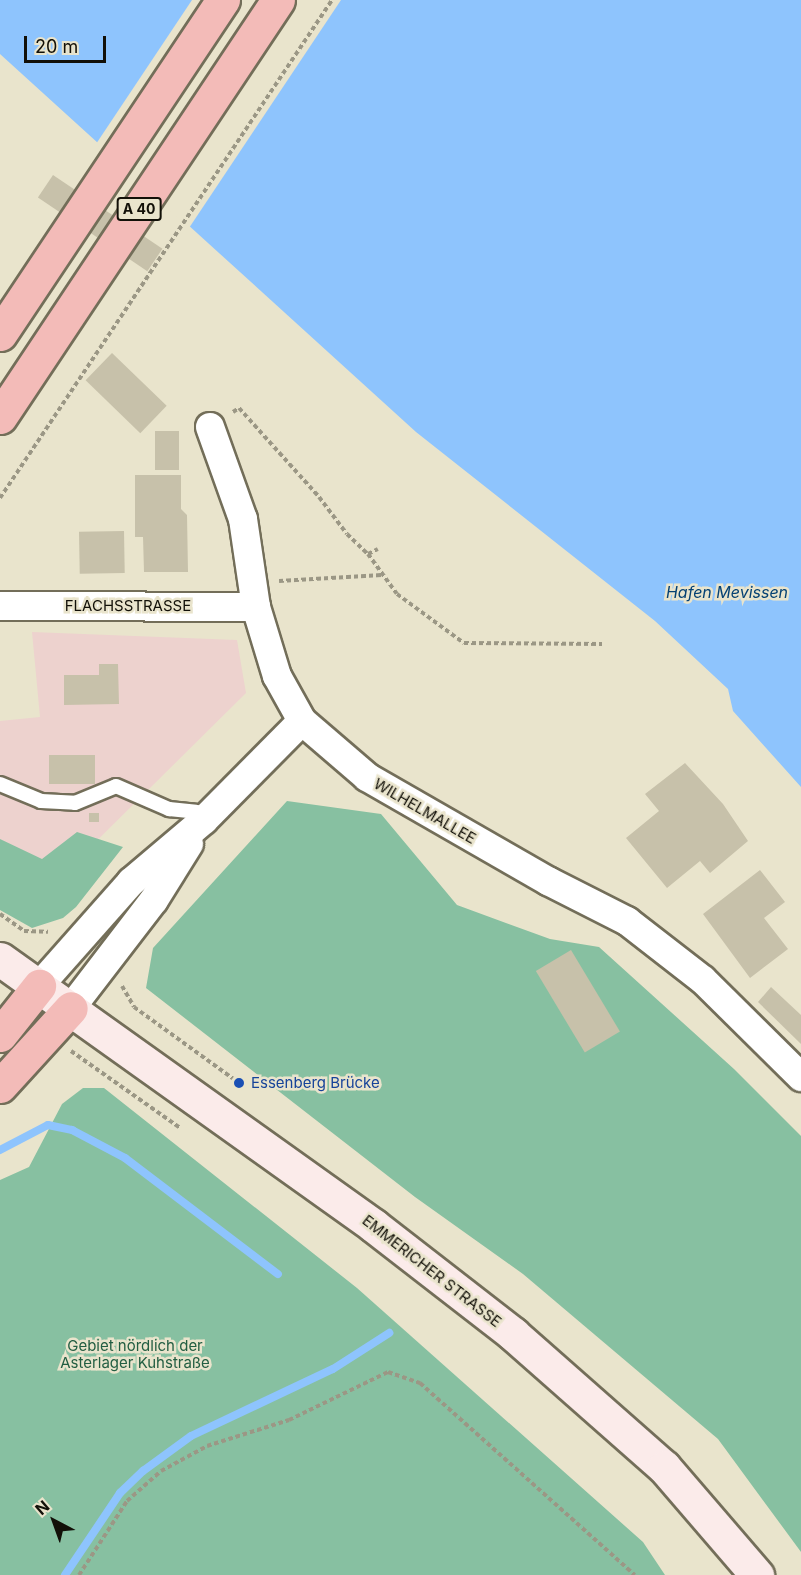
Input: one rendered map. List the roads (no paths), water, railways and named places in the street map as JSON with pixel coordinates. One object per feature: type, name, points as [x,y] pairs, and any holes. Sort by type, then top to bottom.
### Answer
[{"type":"highway","name":"A 40","points":[[0,334],[223,0]]},
{"type":"highway","name":"A 40","points":[[0,417],[278,0]]},
{"type":"highway","points":[[0,1035],[39,986]]},
{"type":"highway","points":[[0,1086],[49,1036],[72,1008]]},
{"type":"main road","name":"EMMERICHER STRASSE","points":[[0,959],[72,1008],[365,1219],[513,1334],[664,1467],[757,1575]]},
{"type":"street","name":"WILHELMALLEE","points":[[210,427],[243,519],[256,607],[277,676],[302,721],[367,777],[548,881],[627,921],[703,980],[801,1077]]},
{"type":"street","name":"FLACHSSTRASSE","points":[[0,606],[256,607]]},
{"type":"street","points":[[39,986],[131,882],[204,819],[302,721]]},
{"type":"street","points":[[72,1008],[154,900],[204,819]]},
{"type":"lane","points":[[0,784],[41,801],[75,803],[116,786],[169,809],[196,812],[204,819]]},
{"type":"water","name":"Hafen Mevissen","points":[[0,0],[801,0],[801,787],[733,711],[728,689],[655,621],[416,432],[0,54]]},
{"type":"waterway","points":[[0,1150],[48,1125],[72,1130],[125,1158],[278,1274]]},
{"type":"waterway","points":[[65,1575],[120,1493],[143,1471],[191,1436],[333,1369],[389,1333]]},
{"type":"place","name":"Essenberg Brücke","points":[[239,1083]]},
{"type":"park label","name":"Gebiet nördlich der Asterlager Kuhstraße","points":[[135,1354]]}]
